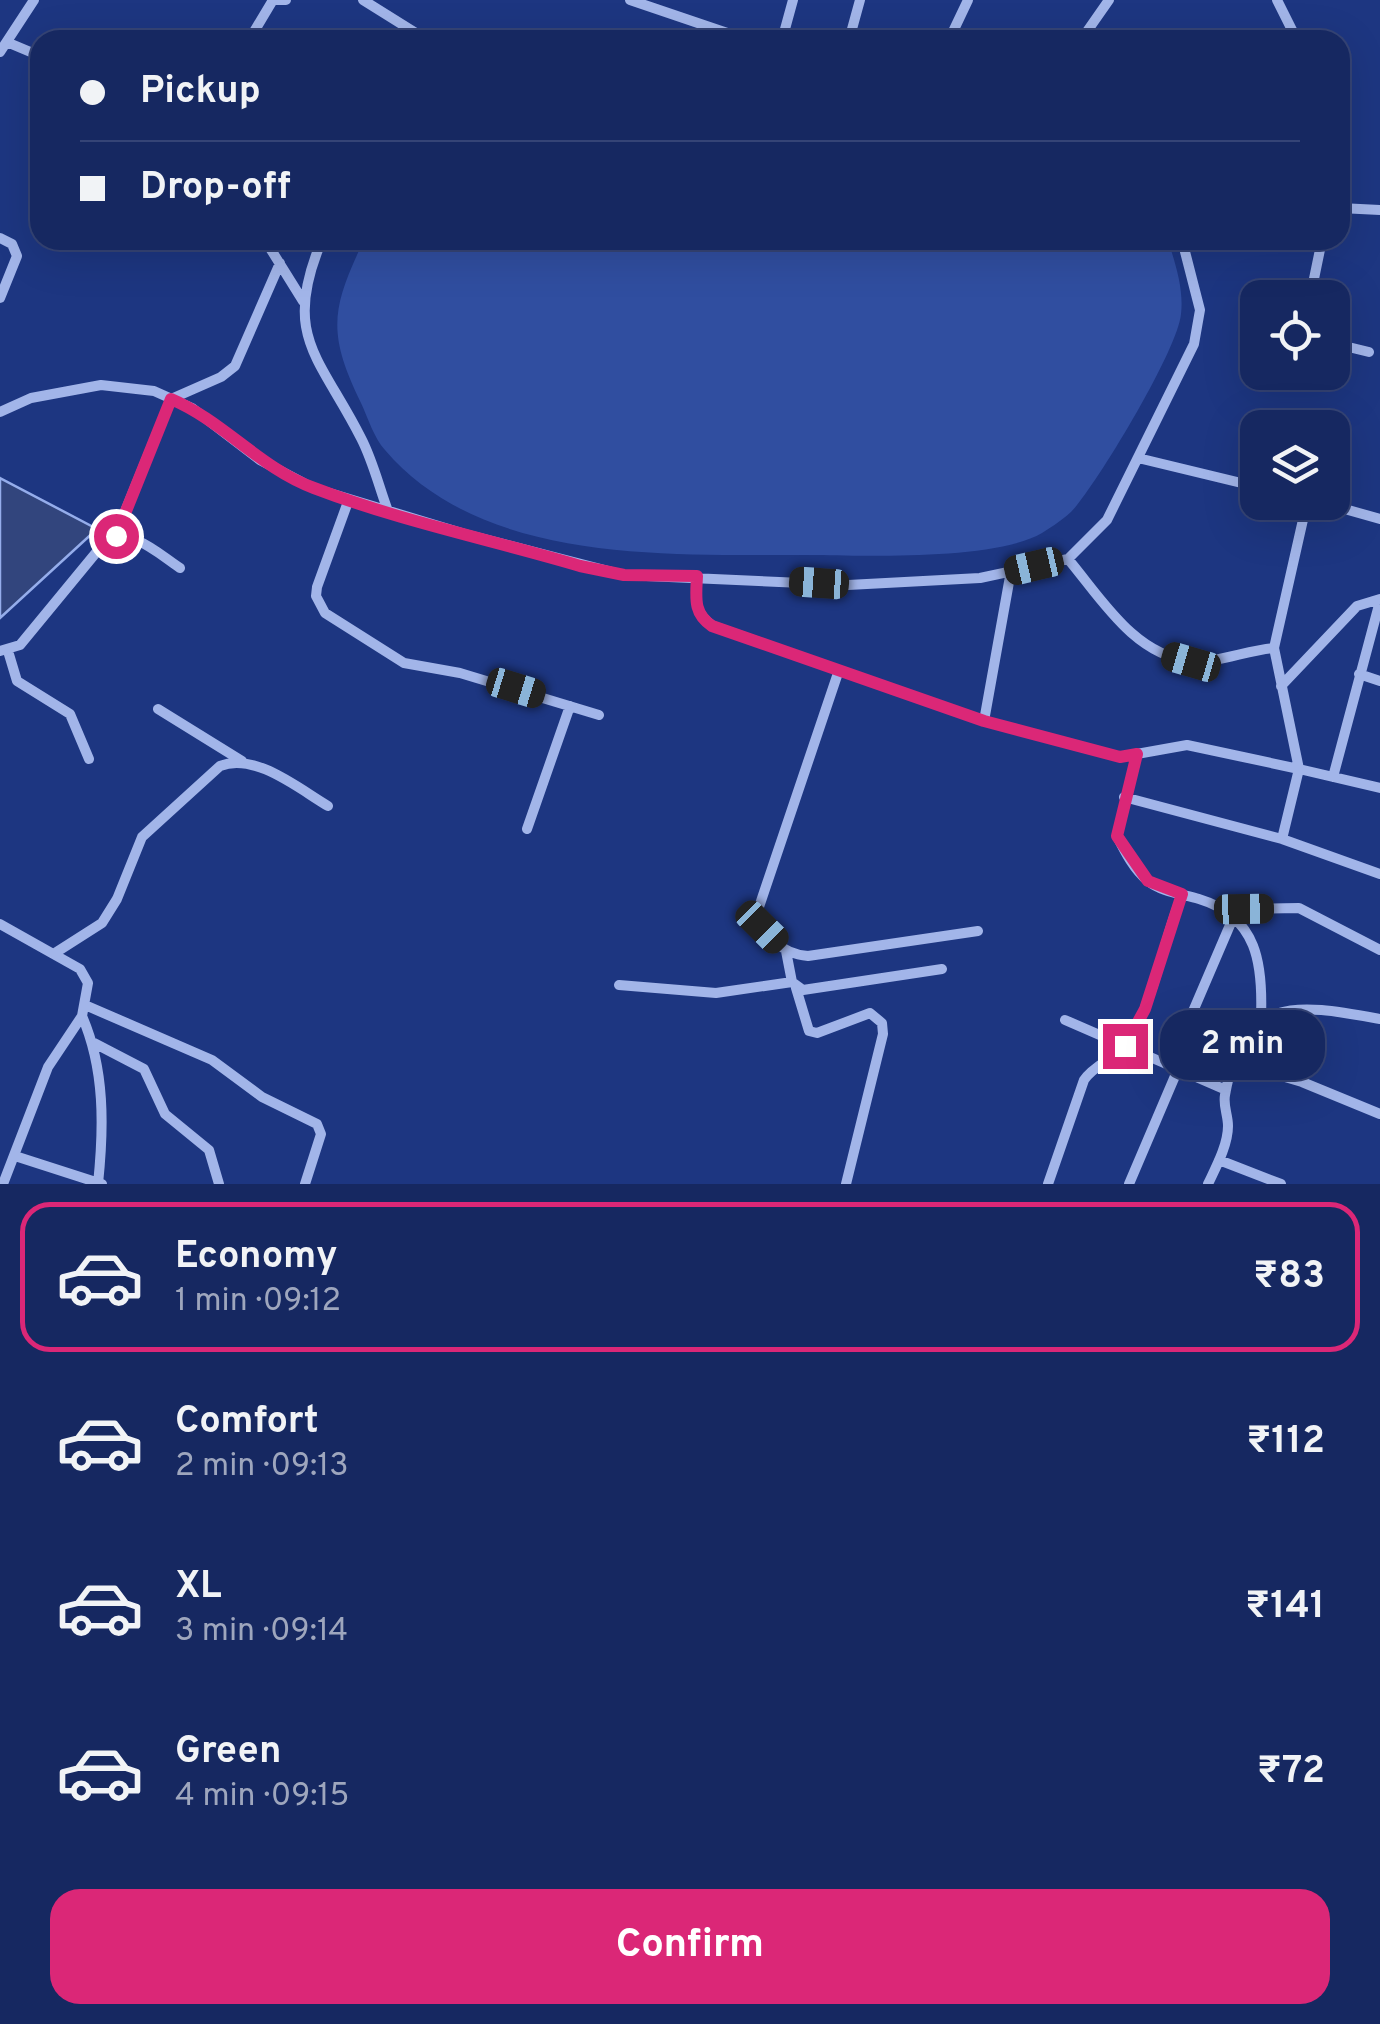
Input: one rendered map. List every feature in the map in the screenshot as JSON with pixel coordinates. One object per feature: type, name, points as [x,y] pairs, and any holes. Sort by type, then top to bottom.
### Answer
[{"type":"street","points":[[0,52],[34,0]]},
{"type":"street","points":[[256,30],[272,0],[286,0]]},
{"type":"street","points":[[362,0],[410,30]]},
{"type":"street","points":[[630,0],[718,30]]},
{"type":"street","points":[[785,30],[793,0]]},
{"type":"street","points":[[852,30],[860,0]]},
{"type":"street","points":[[953,30],[968,0]]},
{"type":"street","points":[[1088,30],[1109,0]]},
{"type":"street","points":[[1277,0],[1292,30]]},
{"type":"street","points":[[9,43],[30,52]]},
{"type":"street","points":[[1350,208],[1380,210]]},
{"type":"street","points":[[0,238],[12,244],[17,256],[0,298]]},
{"type":"street","points":[[272,250],[303,300]]},
{"type":"street","points":[[319,250],[303,300],[308,345],[360,435],[388,510]]},
{"type":"street","points":[[0,412],[31,398],[101,385],[154,391],[192,408],[273,467],[313,488],[580,566],[624,575],[884,586],[980,578],[1068,560],[1107,520],[1199,326],[1200,310],[1185,250]]},
{"type":"street","points":[[1314,280],[1320,250]]},
{"type":"street","points":[[116,536],[171,399],[221,378],[236,366],[280,263]]},
{"type":"street","points":[[1350,347],[1369,352]]},
{"type":"street","points":[[1138,458],[1240,483]]},
{"type":"street","points":[[350,499],[318,587],[316,596],[324,613],[420,669],[460,672],[599,715]]},
{"type":"street","points":[[1350,510],[1380,519]]},
{"type":"street","points":[[1282,839],[1299,769],[1274,648],[1303,520]]},
{"type":"street","points":[[89,758],[70,714],[18,681],[4,651],[30,634],[104,543],[116,536],[129,536],[180,568]]},
{"type":"street","points":[[1068,560],[1135,638],[1158,652],[1191,662],[1274,648]]},
{"type":"street","points":[[984,721],[1011,572]]},
{"type":"street","points":[[697,576],[700,618],[712,626],[984,721],[1120,757],[1187,745],[1380,788]]},
{"type":"street","points":[[1281,686],[1357,606],[1380,600]]},
{"type":"street","points":[[1332,776],[1380,600]]},
{"type":"street","points":[[839,670],[759,906],[762,927],[786,951],[809,1030],[816,1033],[870,1013],[882,1022],[883,1034],[846,1184]]},
{"type":"street","points":[[1359,674],[1380,680]]},
{"type":"street","points":[[527,830],[570,706]]},
{"type":"street","points":[[158,709],[242,762],[328,806]]},
{"type":"street","points":[[1137,754],[1117,836],[1124,850],[1148,881],[1233,918],[1259,954],[1263,970],[1260,1017],[1250,1029],[1226,1090],[1228,1128],[1208,1184]]},
{"type":"street","points":[[54,953],[110,914],[142,837],[220,766],[242,762]]},
{"type":"street","points":[[1124,797],[1282,839],[1380,874]]},
{"type":"street","points":[[1048,1184],[1084,1080],[1125,1046],[1145,1009],[1182,894]]},
{"type":"street","points":[[1222,910],[1298,908],[1380,950]]},
{"type":"street","points":[[1129,1184],[1233,918]]},
{"type":"street","points":[[0,924],[80,969],[88,983],[84,1010],[48,1067],[4,1184]]},
{"type":"street","points":[[786,951],[808,956],[978,932]]},
{"type":"street","points":[[619,985],[716,992],[794,985],[803,990],[942,969]]},
{"type":"street","points":[[1260,1017],[1308,1006],[1380,1018]]},
{"type":"street","points":[[15,1156],[100,1184],[102,1131],[94,1043],[84,1010]]},
{"type":"street","points":[[84,1010],[212,1060],[262,1097],[317,1124],[321,1134],[305,1184]]},
{"type":"street","points":[[1065,1020],[1226,1090]]},
{"type":"street","points":[[94,1043],[144,1069],[165,1114],[209,1150],[219,1184]]},
{"type":"street","points":[[1236,1062],[1302,1082],[1380,1114]]},
{"type":"street","points":[[1219,1160],[1281,1184]]},
{"type":"shaded area","points":[[360,250],[1171,250],[1182,305],[1177,331],[1153,382],[1089,490],[1074,509],[1042,533],[1021,542],[963,552],[863,556],[699,554],[583,546],[527,534],[474,515],[426,488],[385,450],[350,379],[342,358],[337,321],[345,285]]},
{"type":"shaded area","points":[[0,478],[97,529],[0,618]]},
{"type":"route","points":[[116,536],[171,399],[192,408],[260,460],[313,488],[580,566],[624,575],[697,576],[700,618],[712,626],[984,721],[1120,757],[1137,754],[1117,836],[1148,881],[1182,894],[1164,938],[1145,1009],[1125,1046]]}]
